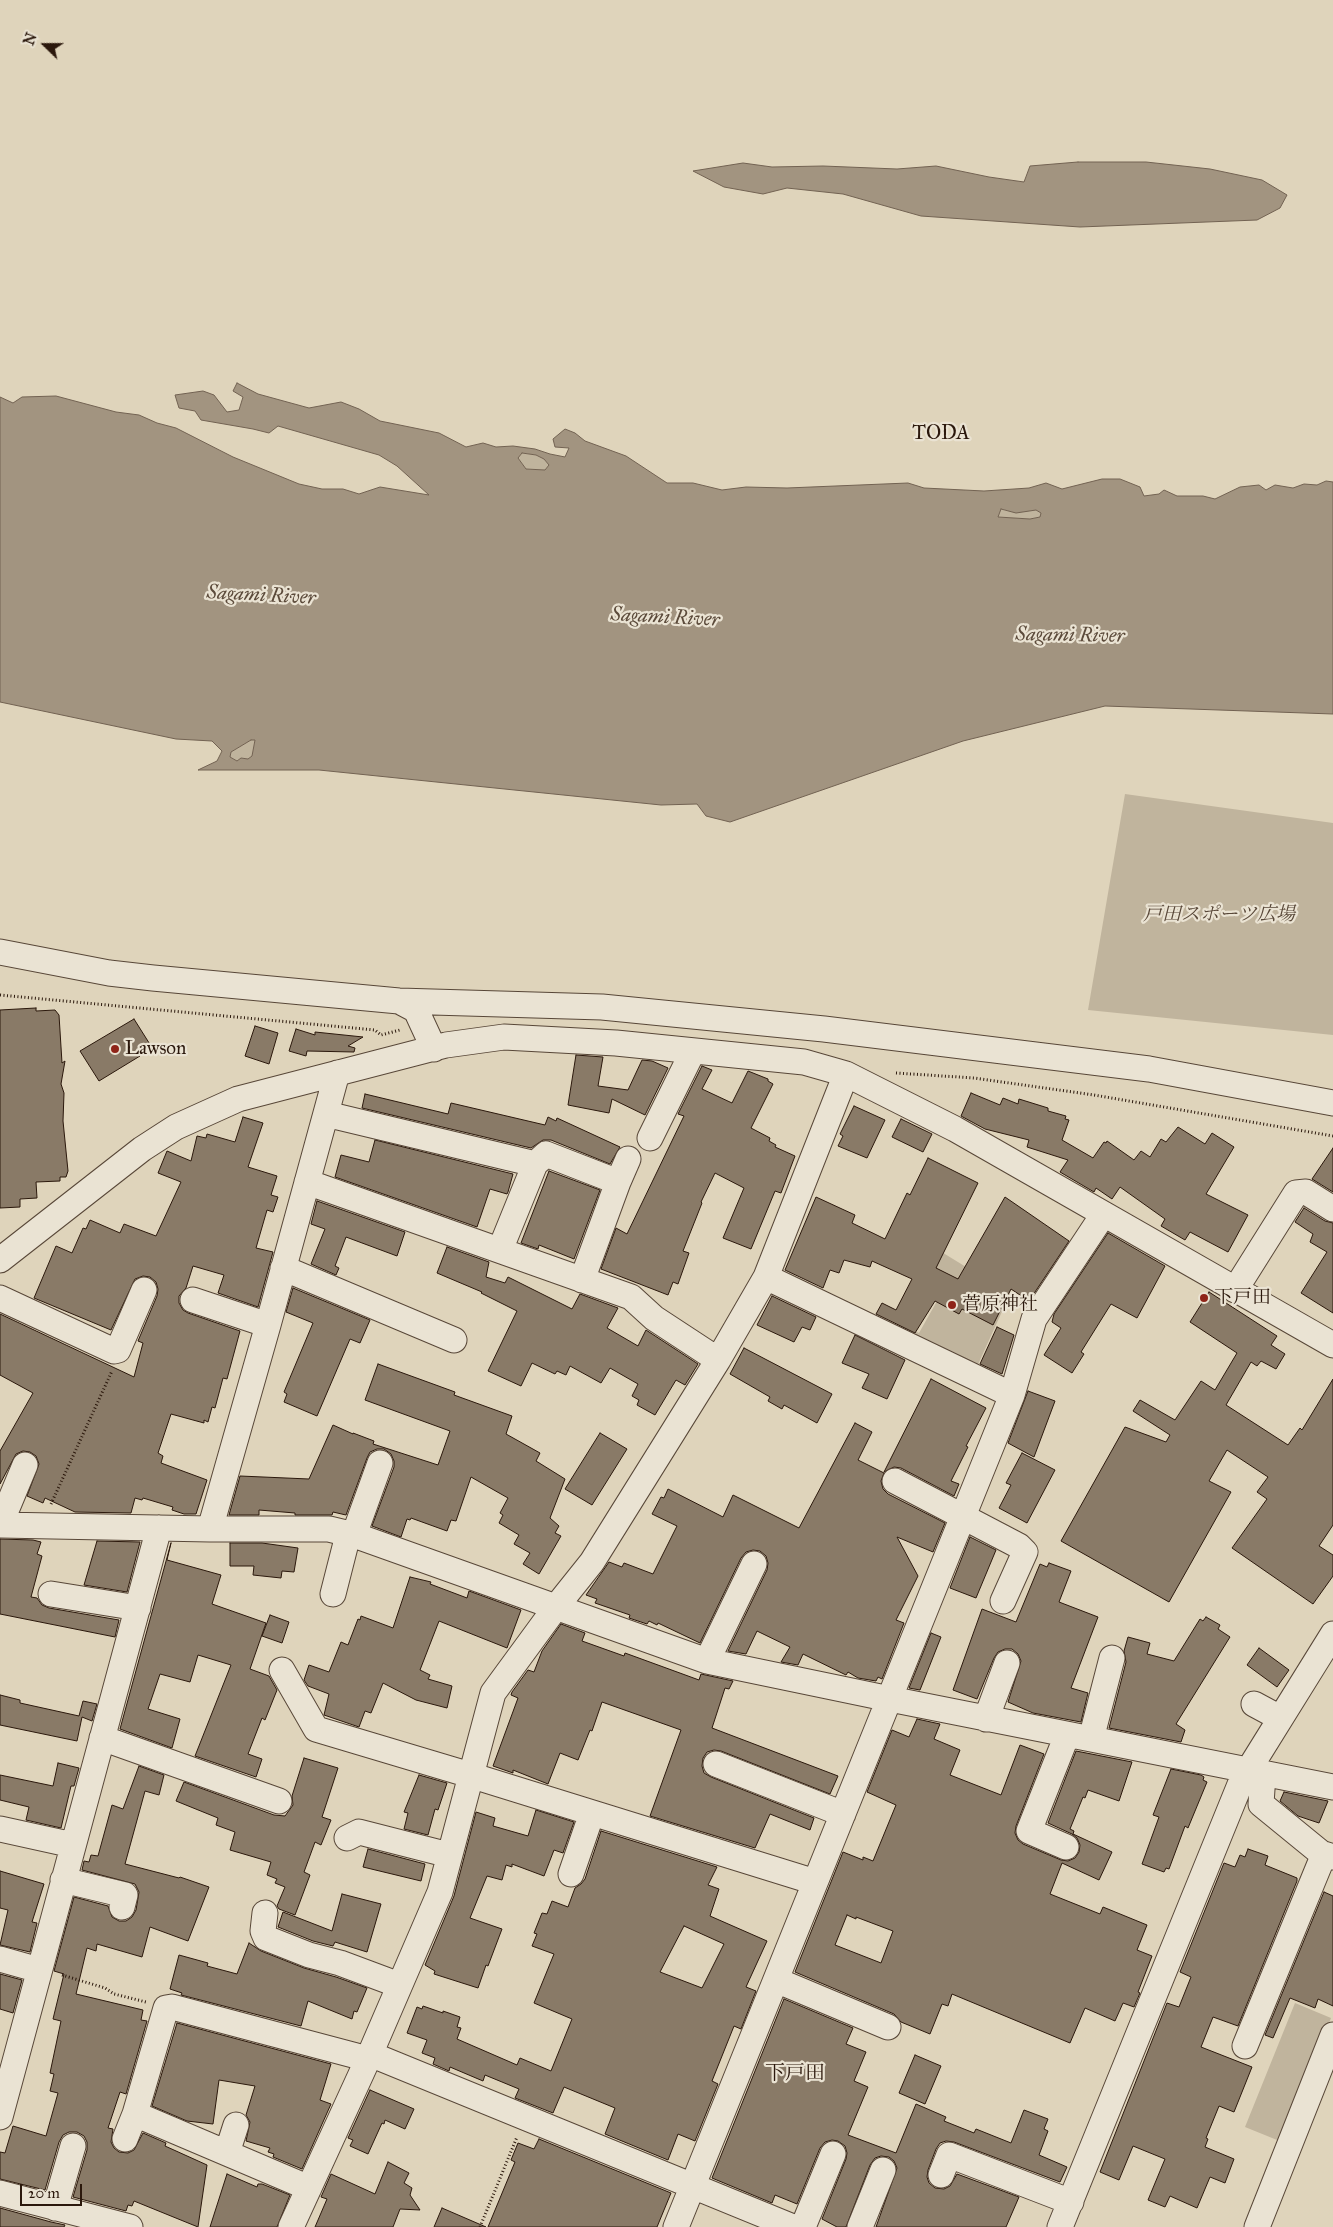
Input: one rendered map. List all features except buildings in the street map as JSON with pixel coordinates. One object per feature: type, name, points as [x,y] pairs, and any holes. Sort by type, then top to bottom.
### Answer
[{"type":"street","points":[[0,952],[109,973],[152,978],[399,1001],[602,1007],[824,1029],[1148,1070],[1333,1103]]},
{"type":"street","points":[[399,1001],[416,1010],[434,1049]]},
{"type":"street","points":[[0,1260],[142,1149],[176,1127],[238,1099],[434,1049],[504,1037],[616,1043],[804,1062],[846,1074],[955,1129],[1333,1345]]},
{"type":"street","points":[[660,1129],[693,1051]]},
{"type":"street","points":[[210,1529],[337,1073]]},
{"type":"street","points":[[291,2227],[369,2057],[440,1892],[493,1692],[592,1562],[718,1360],[766,1277],[846,1074]]},
{"type":"street","points":[[326,1114],[535,1164]]},
{"type":"street","points":[[500,1250],[535,1164],[546,1154],[623,1170],[582,1280]]},
{"type":"street","points":[[308,1182],[631,1297],[654,1318],[718,1360]]},
{"type":"street","points":[[1235,1290],[1296,1193],[1306,1192],[1333,1208]]},
{"type":"street","points":[[676,2227],[1012,1395],[1034,1319],[1103,1215]]},
{"type":"street","points":[[283,1268],[420,1335],[454,1340]]},
{"type":"street","points":[[766,1277],[1012,1395]]},
{"type":"street","points":[[0,1298],[114,1351],[118,1350],[144,1290]]},
{"type":"street","points":[[193,1300],[268,1325]]},
{"type":"street","points":[[25,1464],[0,1525],[329,1529],[351,1535],[707,1661],[890,1700],[1333,1787]]},
{"type":"street","points":[[333,1594],[370,1472]]},
{"type":"street","points":[[895,1482],[1019,1546],[1025,1552],[1003,1601]]},
{"type":"street","points":[[0,2117],[159,1528]]},
{"type":"street","points":[[707,1661],[754,1564]]},
{"type":"street","points":[[51,1594],[138,1608]]},
{"type":"street","points":[[1060,2227],[1234,1800],[1255,1772],[1280,1718],[1333,1634]]},
{"type":"street","points":[[1066,1847],[1029,1831],[1079,1737],[1112,1658]]},
{"type":"street","points":[[986,1719],[1007,1663]]},
{"type":"street","points":[[282,1670],[316,1729],[815,1882]]},
{"type":"street","points":[[1254,1704],[1280,1718]]},
{"type":"street","points":[[102,1738],[279,1800]]},
{"type":"street","points":[[731,1764],[843,1814]]},
{"type":"street","points":[[1245,2046],[1328,1856],[1261,1804],[1255,1772]]},
{"type":"street","points":[[571,1874],[592,1813]]},
{"type":"street","points":[[0,1829],[73,1844]]},
{"type":"street","points":[[347,1838],[359,1832],[449,1855]]},
{"type":"street","points":[[63,1880],[125,1895],[122,1907]]},
{"type":"street","points":[[265,1913],[262,1931],[266,1938],[309,1955],[340,1963],[399,1985]]},
{"type":"street","points":[[0,1959],[39,1969]]},
{"type":"street","points":[[776,1980],[873,2029]]},
{"type":"street","points":[[125,2139],[135,2114],[166,2008],[172,2007],[369,2057],[793,2227]]},
{"type":"street","points":[[1258,2227],[1333,2035]]},
{"type":"street","points":[[135,2114],[309,2188]]},
{"type":"street","points":[[227,2153],[236,2125]]},
{"type":"street","points":[[55,2208],[73,2146]]},
{"type":"street","points":[[803,2227],[833,2154]]},
{"type":"street","points":[[949,2156],[1071,2202]]},
{"type":"street","points":[[860,2227],[883,2170]]},
{"type":"street","points":[[0,2193],[55,2208],[84,2221],[130,2227]]},
{"type":"path","points":[[0,995],[375,1030],[381,1035],[422,1024]]},
{"type":"path","points":[[891,1072],[974,1078],[1094,1095],[1333,1136]]},
{"type":"path","points":[[42,1526],[118,1358],[114,1351]]},
{"type":"path","points":[[39,1969],[105,1988],[114,1994],[166,2008]]},
{"type":"path","points":[[480,2227],[524,2118]]},
{"type":"green space","points":[[522,453],[536,455],[544,459],[549,465],[545,470],[526,469],[518,458]]},
{"type":"green space","points":[[1001,509],[1007,511],[1036,510],[1041,513],[1040,517],[1030,519],[998,517]]},
{"type":"green space","points":[[251,740],[255,740],[252,756],[248,759],[241,758],[237,761],[230,757],[231,752]]},
{"type":"green space","name":"戸田スポーツ広場","points":[[1125,794],[1333,823],[1333,1035],[1088,1010]]},
{"type":"green space","points":[[940,1251],[1010,1294],[975,1371],[894,1332],[899,1323],[919,1333],[941,1294],[922,1282]]},
{"type":"green space","points":[[1295,2003],[1331,2018],[1282,2142],[1245,2127]]},
{"type":"water","points":[[1078,162],[1146,162],[1210,169],[1262,180],[1287,195],[1280,208],[1257,220],[1080,227],[921,216],[843,194],[787,188],[763,194],[724,187],[693,171],[743,163],[772,167],[823,166],[897,169],[936,166],[1024,182],[1030,166]]},
{"type":"water","name":"Sagami River","points":[[237,383],[258,394],[309,408],[341,402],[359,409],[380,421],[439,433],[466,447],[483,443],[496,447],[513,446],[535,449],[565,457],[569,448],[555,447],[553,439],[565,429],[575,433],[585,441],[626,456],[667,483],[693,483],[722,490],[746,487],[787,488],[908,483],[924,488],[984,491],[1029,488],[1046,483],[1062,489],[1102,479],[1120,479],[1140,487],[1144,496],[1159,494],[1164,490],[1177,496],[1203,496],[1215,499],[1240,487],[1259,485],[1266,490],[1275,485],[1293,488],[1304,484],[1317,485],[1326,481],[1333,482],[1333,714],[1105,706],[963,741],[730,822],[706,816],[697,804],[661,805],[319,770],[198,770],[217,761],[222,751],[212,741],[176,739],[0,702],[0,397],[13,403],[22,397],[56,396],[116,412],[139,415],[157,423],[176,428],[233,457],[299,484],[322,489],[343,489],[359,494],[380,487],[429,495],[397,466],[379,455],[278,426],[269,433],[201,420],[195,411],[179,408],[175,395],[203,391],[214,395],[227,412],[239,410],[243,397],[233,391]],"holes":[[[522,453],[536,455],[544,459],[549,465],[545,470],[526,469],[518,458]],[[1001,509],[1016,513],[1036,510],[1041,513],[1040,517],[1030,519],[998,517]],[[251,740],[255,740],[252,756],[248,759],[241,758],[237,761],[230,757],[231,752]]]},
{"type":"place","name":"Lawson","points":[[115,1049]]},
{"type":"place","name":"下戸田","points":[[1204,1298]]},
{"type":"place","name":"菅原神社","points":[[952,1305]]},
{"type":"district","name":"TODA","points":[[941,434]]},
{"type":"district","name":"下戸田","points":[[795,2074]]}]
